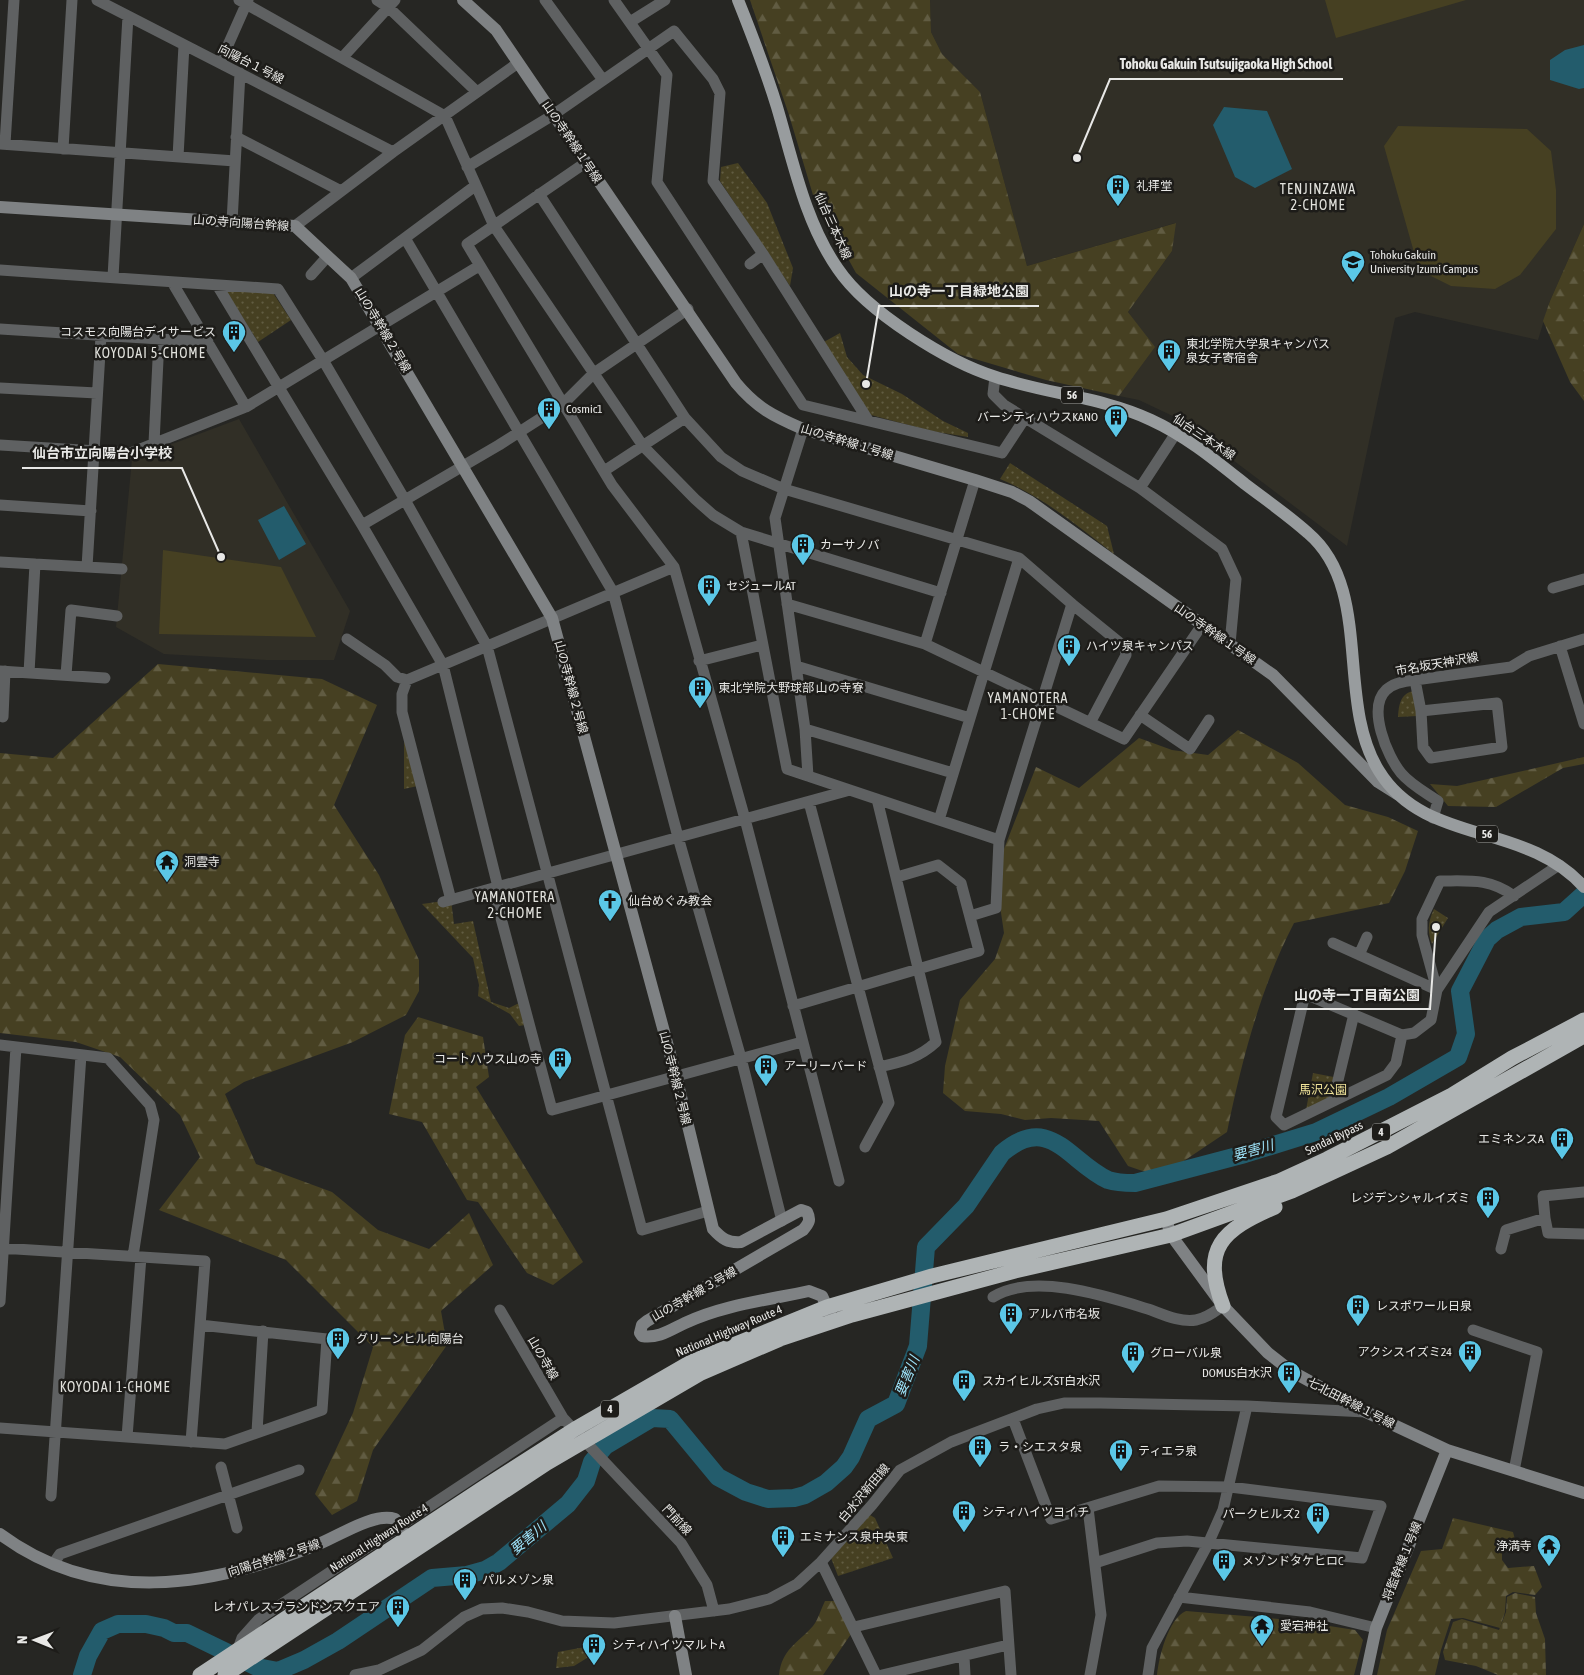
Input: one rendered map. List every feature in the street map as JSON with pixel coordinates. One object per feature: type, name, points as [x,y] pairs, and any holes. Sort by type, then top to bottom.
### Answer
[{"type":"highway","name":"Sendai Bypass","points":[[1166,1219],[1279,1181],[1327,1159],[1452,1095],[1512,1058],[1584,1020]]},
{"type":"highway","name":"4","points":[[1171,1234],[1292,1191],[1387,1147],[1584,1036]]},
{"type":"highway","points":[[1223,1306],[1214,1276],[1215,1256],[1220,1244],[1238,1225],[1278,1206],[1292,1191]]},
{"type":"highway","name":"National Highway Route 4","points":[[222,1671],[238,1649],[407,1538],[584,1439],[691,1362],[830,1314],[904,1283],[1166,1219]]},
{"type":"highway","name":"National Highway Route 4","points":[[830,1314],[906,1299],[1171,1234]]},
{"type":"highway","name":"National Highway Route 4","points":[[200,1675],[222,1671],[252,1656],[407,1538]]},
{"type":"main road","name":"仙台三本木線","points":[[738,0],[773,93],[812,218],[838,270],[865,299],[892,320],[955,360],[995,377],[1120,408],[1149,419],[1176,433],[1308,532],[1328,556],[1340,581],[1346,606],[1358,710],[1369,753],[1380,774],[1397,794],[1415,809],[1433,818],[1528,848],[1559,865],[1580,882]]},
{"type":"street","points":[[14,0],[2,144],[235,161]]},
{"type":"street","points":[[63,149],[72,0]]},
{"type":"street","name":"向陽台１号線","points":[[97,0],[393,152]]},
{"type":"street","points":[[377,0],[392,4],[476,91]]},
{"type":"street","name":"山の寺幹線１号線","points":[[463,0],[496,30],[736,382],[753,402],[776,418],[803,429],[975,480],[1012,492],[1029,501],[1272,675],[1378,782],[1397,794]]},
{"type":"street","points":[[545,0],[603,80]]},
{"type":"street","points":[[614,0],[667,75],[657,182],[803,405],[1002,453],[1024,418]]},
{"type":"street","points":[[630,22],[665,0]]},
{"type":"street","points":[[220,63],[244,1],[445,116],[494,226],[643,446],[690,495],[713,515],[741,532],[778,541],[941,593]]},
{"type":"street","points":[[342,58],[392,4]]},
{"type":"street","points":[[113,278],[128,16]]},
{"type":"street","points":[[466,166],[553,115],[674,31],[713,79],[720,93],[713,181],[764,254],[868,420]]},
{"type":"street","points":[[178,157],[184,45]]},
{"type":"street","name":"山の寺向陽台幹線","points":[[0,207],[295,226],[393,152],[445,116],[476,91],[518,63]]},
{"type":"street","points":[[232,222],[240,73]]},
{"type":"street","points":[[236,137],[341,191]]},
{"type":"street","points":[[585,162],[467,244],[604,471],[674,566],[699,661],[745,819],[792,1006],[839,1181]]},
{"type":"street","points":[[351,278],[475,186]]},
{"type":"street","points":[[539,194],[685,418],[722,457],[742,471],[784,489],[1019,558],[1126,647],[1126,655],[1090,723]]},
{"type":"street","name":"山の寺幹線２号線","points":[[295,226],[351,278],[464,466],[552,618],[676,1076],[708,1211]]},
{"type":"street","points":[[405,238],[613,592],[678,837],[741,1058],[782,1221]]},
{"type":"street","points":[[750,264],[764,254]]},
{"type":"street","points":[[311,276],[327,257]]},
{"type":"street","points":[[0,445],[130,452],[246,407],[480,266]]},
{"type":"street","points":[[0,270],[278,289],[323,360],[405,500],[487,646],[608,1094],[642,1230],[708,1211]]},
{"type":"street","points":[[172,282],[246,407]]},
{"type":"street","points":[[217,285],[362,525],[443,665],[552,1110],[802,1042]]},
{"type":"street","points":[[362,525],[464,466],[563,404],[594,373],[688,309]]},
{"type":"street","points":[[0,329],[208,342]]},
{"type":"street","points":[[87,567],[101,336]]},
{"type":"street","points":[[154,443],[159,339]]},
{"type":"street","points":[[995,377],[995,398],[1024,418],[1140,488],[1222,549],[1236,579],[1230,644]]},
{"type":"street","points":[[0,388],[97,393]]},
{"type":"street","points":[[604,471],[685,418]]},
{"type":"street","points":[[803,429],[775,518],[805,729],[808,776]]},
{"type":"street","points":[[1140,488],[1176,433]]},
{"type":"street","points":[[925,644],[975,480]]},
{"type":"street","points":[[0,505],[91,511]]},
{"type":"street","points":[[741,532],[787,769],[999,840]]},
{"type":"street","points":[[939,820],[1019,558]]},
{"type":"street","points":[[0,562],[122,569]]},
{"type":"street","points":[[28,673],[35,564]]},
{"type":"street","points":[[347,639],[385,665],[397,677],[407,680],[674,566]]},
{"type":"street","points":[[1553,588],[1584,579]]},
{"type":"street","points":[[787,604],[925,644],[1124,739],[1202,625]]},
{"type":"street","points":[[970,916],[996,908],[999,840],[1072,604]]},
{"type":"street","points":[[66,675],[71,610],[117,616]]},
{"type":"street","name":"市名坂天神沢線","points":[[1433,818],[1438,801],[1411,783],[1401,773],[1384,744],[1379,724],[1378,706],[1381,696],[1386,689],[1400,682],[1511,667],[1529,656],[1584,639]]},
{"type":"street","points":[[699,661],[762,645]]},
{"type":"street","points":[[1560,646],[1580,699],[1584,724]]},
{"type":"street","points":[[796,666],[970,718]]},
{"type":"street","points":[[3,717],[3,671],[104,678]]},
{"type":"street","points":[[407,680],[402,694],[402,712],[447,901],[850,790]]},
{"type":"street","points":[[1415,680],[1421,711],[1423,747],[1431,758],[1502,748],[1497,703],[1421,711]]},
{"type":"street","points":[[1140,715],[1190,749],[1209,720]]},
{"type":"street","points":[[805,729],[953,773]]},
{"type":"street","points":[[1350,752],[1369,753]]},
{"type":"street","points":[[877,799],[920,969],[936,1042],[927,1051],[907,1061],[879,1067]]},
{"type":"street","points":[[809,802],[889,1103],[865,1147]]},
{"type":"street","points":[[792,1006],[979,951],[962,883],[938,865],[897,877]]},
{"type":"street","points":[[1402,1035],[1396,1063],[1387,1075],[1284,1125],[1276,1117],[1305,994],[1402,1035],[1414,1033],[1431,1020],[1437,990],[1489,912],[1559,865]]},
{"type":"street","points":[[1437,990],[1422,935],[1422,919],[1440,881],[1484,881],[1502,887],[1514,896]]},
{"type":"street","points":[[1359,955],[1367,936]]},
{"type":"street","points":[[1333,943],[1437,990]]},
{"type":"street","points":[[1333,1101],[1354,1014]]},
{"type":"street","points":[[0,1045],[108,1058],[150,1105],[154,1120],[137,1257],[127,1437]]},
{"type":"street","points":[[0,1302],[16,1047]]},
{"type":"street","points":[[51,1496],[81,1055]]},
{"type":"street","points":[[1584,1192],[1543,1196],[1548,1232],[1584,1234]]},
{"type":"street","name":"山の寺幹線３号線","points":[[708,1211],[713,1229],[721,1238],[731,1243],[742,1242],[801,1210],[807,1212],[810,1217],[809,1224],[803,1230],[647,1321],[642,1325],[640,1333],[642,1336],[659,1335],[714,1312],[809,1291],[822,1296],[830,1314]]},
{"type":"street","points":[[1501,1249],[1506,1230],[1545,1218]]},
{"type":"street","name":"七北田幹線１号線","points":[[1166,1219],[1171,1234],[1223,1306],[1268,1353],[1291,1371],[1366,1412],[1447,1450],[1584,1493]]},
{"type":"street","points":[[2,1248],[205,1261],[191,1442]]},
{"type":"street","points":[[992,1296],[1024,1286],[1041,1286],[1121,1300],[1172,1317],[1194,1321],[1208,1317],[1223,1306]]},
{"type":"street","name":"山の寺線","points":[[500,1310],[563,1418],[584,1439]]},
{"type":"street","points":[[0,1428],[225,1444],[322,1410],[326,1339],[200,1325]]},
{"type":"street","points":[[1473,1330],[1537,1352],[1514,1470]]},
{"type":"street","points":[[257,1432],[263,1331]]},
{"type":"street","name":"白水沢新田線","points":[[355,1675],[379,1670],[422,1650],[464,1617],[482,1609],[502,1608],[528,1612],[562,1621],[614,1622],[714,1611],[769,1599],[797,1584],[821,1562],[872,1506],[900,1470],[928,1453],[1013,1419],[1064,1403],[1248,1406],[1366,1412]]},
{"type":"street","points":[[1148,1675],[1152,1648],[1208,1544],[1223,1510],[1248,1406]]},
{"type":"street","points":[[407,1538],[563,1418]]},
{"type":"street","points":[[1013,1419],[1051,1520],[1159,1486],[1230,1487],[1381,1506],[1362,1558],[1187,1541],[1157,1542],[1095,1563]]},
{"type":"street","name":"門前線","points":[[584,1439],[681,1543],[706,1586],[714,1611]]},
{"type":"street","name":"将監幹線１号線","points":[[1366,1675],[1376,1628],[1447,1450]]},
{"type":"street","points":[[220,1467],[237,1528]]},
{"type":"street","points":[[53,1564],[60,1554],[299,1470]]},
{"type":"street","points":[[1088,1508],[1101,1615],[1090,1675]]},
{"type":"street","name":"向陽台幹線２号線","points":[[0,1534],[53,1564],[88,1577],[115,1582],[196,1579],[235,1572],[314,1546],[381,1517],[395,1519],[407,1538]]},
{"type":"street","points":[[821,1562],[876,1675]]},
{"type":"street","points":[[854,1627],[1005,1591],[1011,1675]]},
{"type":"street","points":[[1179,1597],[1310,1612],[1376,1628]]},
{"type":"street","points":[[675,1616],[686,1675]]},
{"type":"street","points":[[882,1675],[1008,1645]]},
{"type":"street","points":[[964,1656],[965,1675]]},
{"type":"shaded area","name":"Tohoku Gakuin University Izumi Campus","points":[[930,0],[1584,0],[1584,224],[1550,301],[1538,340],[1415,312],[1395,318],[1347,546],[1177,418],[1139,400],[1119,396],[1154,348],[1128,312],[1172,251],[1175,223],[1027,266],[980,92],[942,54],[931,32]]},
{"type":"shaded area","points":[[239,419],[350,611],[334,660],[267,660],[164,654],[116,627],[132,459]]},
{"type":"green space","points":[[750,0],[930,0],[931,32],[942,54],[980,92],[1027,266],[1176,223],[1172,251],[1128,312],[1155,347],[1119,396],[1046,380],[958,354],[856,273],[813,195],[789,115]]},
{"type":"green space","points":[[1325,0],[1466,0],[1336,38]]},
{"type":"green space","points":[[1398,126],[1527,129],[1551,151],[1556,190],[1556,229],[1520,275],[1495,289],[1451,286],[1419,270],[1384,146]]},
{"type":"green space","points":[[738,163],[767,203],[793,268],[790,286],[720,181],[721,167]]},
{"type":"green space","points":[[1584,224],[1584,401],[1570,382],[1543,321]]},
{"type":"green space","points":[[225,289],[273,293],[291,320],[258,342]]},
{"type":"green space","points":[[840,333],[847,357],[863,375],[902,394],[943,421],[968,433],[968,437],[931,431],[871,415],[822,343]]},
{"type":"green space","points":[[1010,463],[1107,526],[1114,554],[1045,503],[1000,479]]},
{"type":"green space","points":[[163,550],[281,567],[316,637],[159,634]]},
{"type":"green space","points":[[158,664],[322,679],[377,705],[334,805],[379,875],[419,960],[419,991],[406,1015],[353,1042],[244,1082],[225,1094],[256,1164],[332,1192],[378,1230],[429,1249],[469,1213],[493,1265],[441,1311],[447,1345],[373,1450],[357,1501],[332,1515],[315,1494],[353,1413],[373,1347],[286,1260],[159,1210],[200,1157],[180,1115],[120,1057],[76,1042],[0,1033],[0,753],[53,758]]},
{"type":"green space","points":[[1413,691],[1418,716],[1398,717],[1403,697]]},
{"type":"green space","points":[[404,719],[422,785],[404,789]]},
{"type":"green space","points":[[1238,730],[1298,763],[1345,805],[1388,817],[1418,831],[1405,871],[1389,903],[1294,923],[1271,973],[1253,1025],[1227,1132],[1160,1177],[1128,1166],[1099,1121],[1051,1118],[1025,1120],[1001,1114],[965,1111],[943,1093],[945,1066],[960,1000],[995,959],[1004,933],[995,872],[1036,767],[1079,788],[1139,738],[1172,750],[1208,755]]},
{"type":"green space","points":[[1584,757],[1584,764],[1563,768],[1496,807],[1448,806],[1430,784],[1457,786]]},
{"type":"green space","points":[[451,900],[454,924],[473,921],[491,1002],[509,1008],[519,1003],[525,1025],[519,1026],[510,1014],[478,996],[479,985],[473,958],[422,904]]},
{"type":"green space","points":[[1434,909],[1448,918],[1432,944],[1429,926]]},
{"type":"green space","points":[[418,1017],[483,1037],[489,1077],[476,1087],[583,1262],[553,1285],[527,1273],[478,1202],[467,1200],[422,1122],[389,1114],[405,1035]]},
{"type":"green space","name":"馬沢公園","points":[[1313,1073],[1339,1078],[1333,1101],[1305,1115]]},
{"type":"green space","points":[[870,1515],[875,1518],[893,1558],[838,1576],[831,1558]]},
{"type":"green space","points":[[1453,1518],[1513,1532],[1517,1547],[1502,1552],[1502,1560],[1508,1568],[1534,1566],[1542,1587],[1535,1595],[1513,1592],[1506,1596],[1505,1612],[1500,1628],[1463,1618],[1451,1619],[1435,1675],[1377,1675],[1387,1630],[1421,1551],[1442,1549]]},
{"type":"green space","points":[[1515,1593],[1535,1597],[1536,1613],[1545,1639],[1546,1675],[1498,1675],[1476,1666],[1445,1660],[1443,1652],[1453,1622],[1462,1619],[1499,1630],[1506,1612],[1507,1597]]},
{"type":"green space","points":[[825,1601],[835,1601],[851,1634],[823,1675],[779,1675],[783,1659],[813,1626]]},
{"type":"green space","name":"愛宕神社","points":[[1186,1611],[1291,1620],[1355,1630],[1363,1640],[1354,1675],[1157,1675],[1162,1649],[1169,1630],[1180,1615]]},
{"type":"green space","points":[[585,1647],[587,1658],[574,1666],[556,1668],[558,1652]]},
{"type":"water","points":[[1584,45],[1584,88],[1579,89],[1550,80],[1550,60],[1565,50]]},
{"type":"water","points":[[1224,107],[1267,111],[1292,169],[1255,188],[1235,177],[1213,125]]},
{"type":"water","points":[[284,506],[306,544],[279,560],[258,520]]},
{"type":"waterway","name":"要害川","points":[[82,1675],[88,1656],[102,1631],[118,1624],[146,1624],[164,1628],[174,1633],[187,1633],[257,1667],[278,1671],[304,1660],[338,1641],[432,1578],[467,1575],[485,1570],[499,1562],[568,1504],[586,1481],[592,1462],[605,1446],[652,1418],[670,1419],[718,1477],[746,1492],[768,1499],[794,1498],[805,1495],[826,1483],[844,1467],[851,1457],[868,1419],[896,1404],[918,1346],[926,1247],[966,1206],[1002,1153],[1019,1142],[1033,1137],[1046,1139],[1058,1144],[1094,1172],[1108,1180],[1135,1183],[1245,1154],[1316,1132],[1389,1097],[1458,1057],[1466,1034],[1460,991],[1487,939],[1497,930],[1521,917],[1564,912],[1584,894]]},
{"type":"place","name":"Tohoku Gakuin Tsutsujigaoka High School","points":[[1077,158]]},
{"type":"place","name":"礼拝堂","points":[[1118,207]]},
{"type":"place","name":"Tohoku Gakuin University Izumi Campus","points":[[1353,283]]},
{"type":"place","name":"コスモス向陽台デイサービス","points":[[234,353]]},
{"type":"place","name":"東北学院大学泉キャンパス 泉女子寄宿舎","points":[[1169,372]]},
{"type":"place","name":"山の寺一丁目緑地公園","points":[[866,384]]},
{"type":"place","name":"Cosmic1","points":[[549,430]]},
{"type":"place","name":"バーシティハウスKANO","points":[[1116,438]]},
{"type":"place","name":"仙台市立向陽台小学校","points":[[221,557]]},
{"type":"place","name":"カーサノバ","points":[[803,566]]},
{"type":"place","name":"セジュールAT","points":[[709,607]]},
{"type":"place","name":"ハイツ泉キャンパス","points":[[1069,667]]},
{"type":"place","name":"東北学院大野球部 山の寺寮","points":[[700,709]]},
{"type":"place","name":"洞雲寺","points":[[167,883]]},
{"type":"place","name":"仙台めぐみ教会","points":[[610,922]]},
{"type":"place","name":"山の寺一丁目南公園","points":[[1436,927]]},
{"type":"place","name":"コートハウス山の寺","points":[[560,1080]]},
{"type":"place","name":"アーリーバード","points":[[766,1087]]},
{"type":"place","name":"エミネンスA","points":[[1562,1160]]},
{"type":"place","name":"レジデンシャルイズミ","points":[[1488,1219]]},
{"type":"place","name":"レスポワール日泉","points":[[1358,1327]]},
{"type":"place","name":"アルバ市名坂","points":[[1011,1335]]},
{"type":"place","name":"グリーンヒル向陽台","points":[[338,1360]]},
{"type":"place","name":"アクシスイズミ24","points":[[1470,1373]]},
{"type":"place","name":"グローバル泉","points":[[1133,1374]]},
{"type":"place","name":"DOMUS白水沢","points":[[1289,1394]]},
{"type":"place","name":"スカイヒルズST白水沢","points":[[964,1402]]},
{"type":"place","name":"ラ・シエスタ泉","points":[[980,1468]]},
{"type":"place","name":"ティエラ泉","points":[[1121,1472]]},
{"type":"place","name":"シティハイツヨイチ","points":[[964,1533]]},
{"type":"place","name":"パークヒルズ2","points":[[1318,1535]]},
{"type":"place","name":"エミナンス泉中央東","points":[[783,1558]]},
{"type":"place","name":"浄満寺","points":[[1549,1567]]},
{"type":"place","name":"メゾンドタケヒロC","points":[[1224,1582]]},
{"type":"place","name":"パルメゾン泉","points":[[465,1601]]},
{"type":"place","name":"レオパレスブランドンスクエア","points":[[398,1628]]},
{"type":"place","name":"愛宕神社","points":[[1262,1647]]},
{"type":"place","name":"シティハイツマルトA","points":[[594,1666]]},
{"type":"district","name":"TENJINZAWA 2-CHOME","points":[[1318,197]]},
{"type":"district","name":"KOYODAI 5-CHOME","points":[[150,353]]},
{"type":"district","name":"YAMANOTERA 1-CHOME","points":[[1028,706]]},
{"type":"district","name":"YAMANOTERA 2-CHOME","points":[[515,906]]},
{"type":"district","name":"KOYODAI 1-CHOME","points":[[115,1387]]}]
